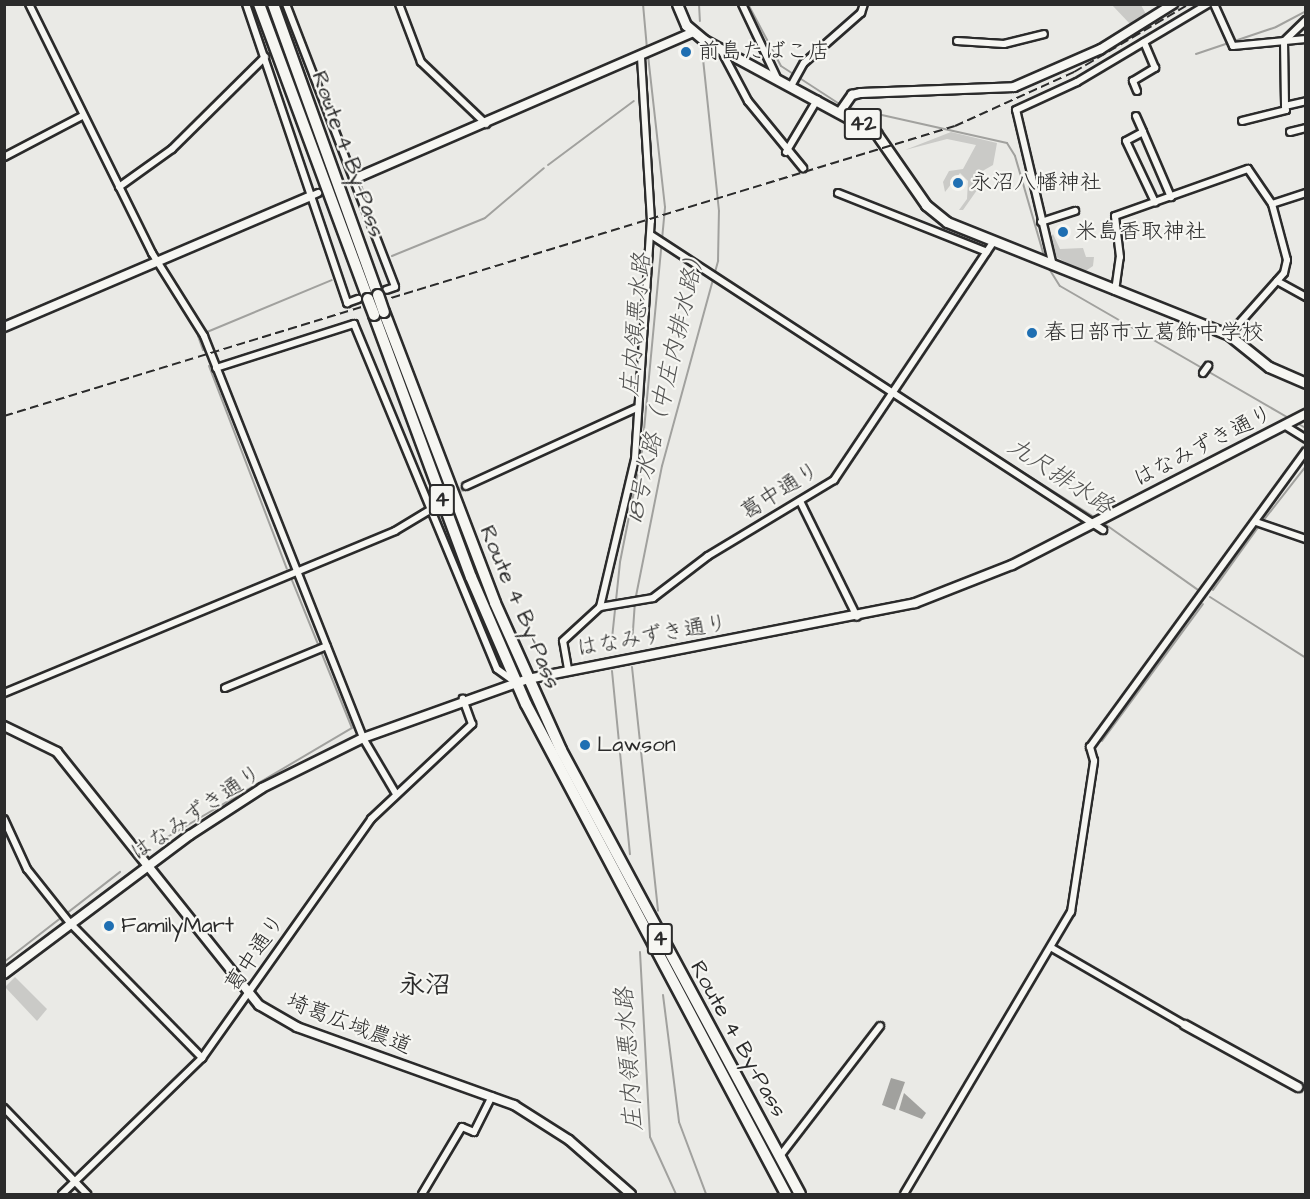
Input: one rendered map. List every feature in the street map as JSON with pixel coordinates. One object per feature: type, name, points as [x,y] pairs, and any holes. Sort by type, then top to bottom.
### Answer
[{"type":"highway","name":"Route 4 By-Pass","points":[[259,4],[373,296]]},
{"type":"highway","name":"Route 4 By-Pass","points":[[273,4],[379,313],[515,682],[586,826],[786,1194]]},
{"type":"highway","name":"Route 4 By-Pass","points":[[379,313],[528,679],[604,836],[800,1194]]},
{"type":"main road","name":"42","points":[[677,4],[693,32],[721,50],[840,112],[883,141],[935,214],[990,248],[1035,260],[1229,335],[1269,367],[1305,383]]},
{"type":"street","points":[[29,4],[82,116],[158,261],[204,336],[363,738],[396,794]]},
{"type":"street","points":[[246,4],[309,197],[347,303],[395,287],[350,181],[286,4]]},
{"type":"street","points":[[399,4],[421,62],[486,124]]},
{"type":"street","points":[[742,4],[777,78]]},
{"type":"street","points":[[791,86],[804,63],[861,14],[864,4]]},
{"type":"street","points":[[840,112],[852,95],[861,93],[1014,87],[1101,49],[1162,8],[1173,4]]},
{"type":"street","points":[[1054,267],[1041,222],[1016,110],[1144,42],[1208,4]]},
{"type":"street","points":[[1214,4],[1232,44],[1305,39]]},
{"type":"street","points":[[1242,121],[1286,110],[1284,41],[1305,20]]},
{"type":"street","points":[[350,181],[641,58],[693,32]]},
{"type":"street","points":[[957,41],[1004,44],[1044,34]]},
{"type":"street","points":[[1137,91],[1133,81],[1155,68],[1144,42]]},
{"type":"street","points":[[721,50],[738,86],[786,152],[803,168]]},
{"type":"street","points":[[119,187],[172,149],[265,57]]},
{"type":"street","points":[[568,669],[563,641],[600,607],[634,459],[636,408],[653,237],[641,58]]},
{"type":"street","points":[[786,152],[817,100]]},
{"type":"street","points":[[1285,106],[1305,101]]},
{"type":"street","points":[[4,157],[82,116]]},
{"type":"street","points":[[1136,116],[1171,197]]},
{"type":"street","points":[[1290,132],[1305,128]]},
{"type":"street","points":[[1143,132],[1126,141],[1155,202]]},
{"type":"street","points":[[1115,291],[1120,257],[1115,216],[1248,169],[1272,204],[1287,252],[1277,281],[1229,335]]},
{"type":"street","points":[[4,327],[318,193]]},
{"type":"street","points":[[838,193],[990,248]]},
{"type":"street","points":[[1272,204],[1305,193]]},
{"type":"street","points":[[1041,222],[1075,211]]},
{"type":"street","points":[[653,237],[1103,530]]},
{"type":"street","name":"葛中通り","points":[[600,607],[639,602],[834,480],[990,248]]},
{"type":"street","points":[[1277,281],[1305,297]]},
{"type":"street","points":[[216,368],[354,324],[428,511],[497,669],[515,682]]},
{"type":"street","points":[[1203,373],[1208,366]]},
{"type":"street","points":[[466,486],[636,408]]},
{"type":"street","name":"はなみずき通り","points":[[4,974],[68,921],[262,788],[363,738],[463,699],[515,682],[568,669],[857,617],[956,588],[1104,518],[1305,414]]},
{"type":"street","points":[[1284,425],[1305,439]]},
{"type":"street","points":[[904,1194],[1052,948],[1073,901],[1094,761],[1090,747],[1256,522],[1305,451]]},
{"type":"street","points":[[800,501],[857,617]]},
{"type":"street","points":[[4,693],[296,569],[396,531],[428,511]]},
{"type":"street","points":[[1256,522],[1305,539]]},
{"type":"street","points":[[225,688],[327,646]]},
{"type":"street","name":"葛中通り","points":[[63,1194],[202,1058],[248,995],[342,856],[396,794],[470,727],[463,699]]},
{"type":"street","name":"埼葛広域農道","points":[[4,726],[57,752],[148,864],[248,995],[297,1027],[492,1096],[554,1129],[631,1194]]},
{"type":"street","points":[[4,819],[7,830],[27,869],[68,921],[202,1058]]},
{"type":"street","points":[[1052,948],[1298,1087]]},
{"type":"street","points":[[780,1157],[880,1026]]},
{"type":"street","points":[[422,1194],[462,1127],[474,1132],[492,1096]]},
{"type":"street","points":[[4,1108],[87,1194]]},
{"type":"shaded area","points":[[1112,5],[1141,5],[1147,16],[1131,25]]},
{"type":"shaded area","points":[[951,132],[997,143],[993,165],[979,173],[982,183],[963,210],[959,210],[967,199],[968,181],[960,173],[945,192],[943,182],[949,171],[963,169],[976,145],[947,139],[905,150]]},
{"type":"shaded area","points":[[1053,234],[1060,249],[1083,248],[1086,257],[1094,257],[1093,266],[1084,272],[1056,257],[1049,239]]},
{"type":"shaded area","points":[[15,977],[47,1009],[37,1021],[5,987]]},
{"type":"shaded area","points":[[891,1078],[905,1082],[895,1110],[882,1105]]},
{"type":"shaded area","points":[[904,1093],[926,1113],[922,1119],[899,1110]]},
{"type":"waterway","name":"庄内領悪水路","points":[[643,4],[647,49]]},
{"type":"waterway","name":"18号水路（中庄内排水路）","points":[[699,4],[700,21]]},
{"type":"waterway","points":[[748,4],[781,66],[841,105]]},
{"type":"waterway","points":[[1196,54],[1276,27],[1306,11]]},
{"type":"waterway","name":"庄内領悪水路","points":[[611,648],[620,562],[642,451],[665,207],[648,55]]},
{"type":"waterway","name":"18号水路（中庄内排水路）","points":[[632,645],[635,601],[662,466],[718,261],[719,211],[703,59]]},
{"type":"waterway","points":[[548,165],[634,101]]},
{"type":"waterway","points":[[846,107],[1007,143],[1015,156],[1045,259]]},
{"type":"waterway","points":[[364,171],[372,167]]},
{"type":"waterway","points":[[392,256],[485,218],[544,168]]},
{"type":"waterway","points":[[167,253],[234,225]]},
{"type":"waterway","points":[[4,321],[146,262]]},
{"type":"waterway","points":[[1048,267],[1060,286],[1290,419]]},
{"type":"waterway","points":[[207,332],[332,280]]},
{"type":"waterway","name":"九尺排水路","points":[[742,290],[847,360]]},
{"type":"waterway","points":[[198,336],[203,350]]},
{"type":"waterway","points":[[209,366],[287,569]]},
{"type":"waterway","name":"九尺排水路","points":[[932,415],[1097,519]]},
{"type":"waterway","points":[[1295,422],[1306,428]]},
{"type":"waterway","points":[[1263,521],[1306,466]]},
{"type":"waterway","name":"九尺排水路","points":[[1102,522],[1198,590]]},
{"type":"waterway","points":[[1213,590],[1259,526]]},
{"type":"waterway","points":[[164,839],[352,728],[290,575]]},
{"type":"waterway","name":"九尺排水路","points":[[1210,597],[1306,658]]},
{"type":"waterway","points":[[1102,741],[1203,604]]},
{"type":"waterway","name":"18号水路（中庄内排水路）","points":[[632,667],[658,911]]},
{"type":"waterway","name":"庄内領悪水路","points":[[612,671],[630,854]]},
{"type":"waterway","points":[[4,962],[120,872]]},
{"type":"waterway","name":"庄内領悪水路","points":[[640,952],[650,1137],[676,1194]]},
{"type":"waterway","name":"18号水路（中庄内排水路）","points":[[663,995],[679,1122],[706,1194]]},
{"type":"waterway","points":[[900,1194],[932,1140]]},
{"type":"tunnel","points":[[428,511],[466,486]]},
{"type":"railway","points":[[4,416],[955,126],[1074,72],[1189,4]]},
{"type":"place","name":"前島たばこ店","points":[[686,52]]},
{"type":"place","name":"永沼八幡神社","points":[[958,183]]},
{"type":"place","name":"米島香取神社","points":[[1063,232]]},
{"type":"place","name":"春日部市立葛飾中学校","points":[[1032,333]]},
{"type":"place","name":"Lawson","points":[[585,745]]},
{"type":"place","name":"FamilyMart","points":[[109,926]]},
{"type":"district","name":"永沼","points":[[425,986]]}]
